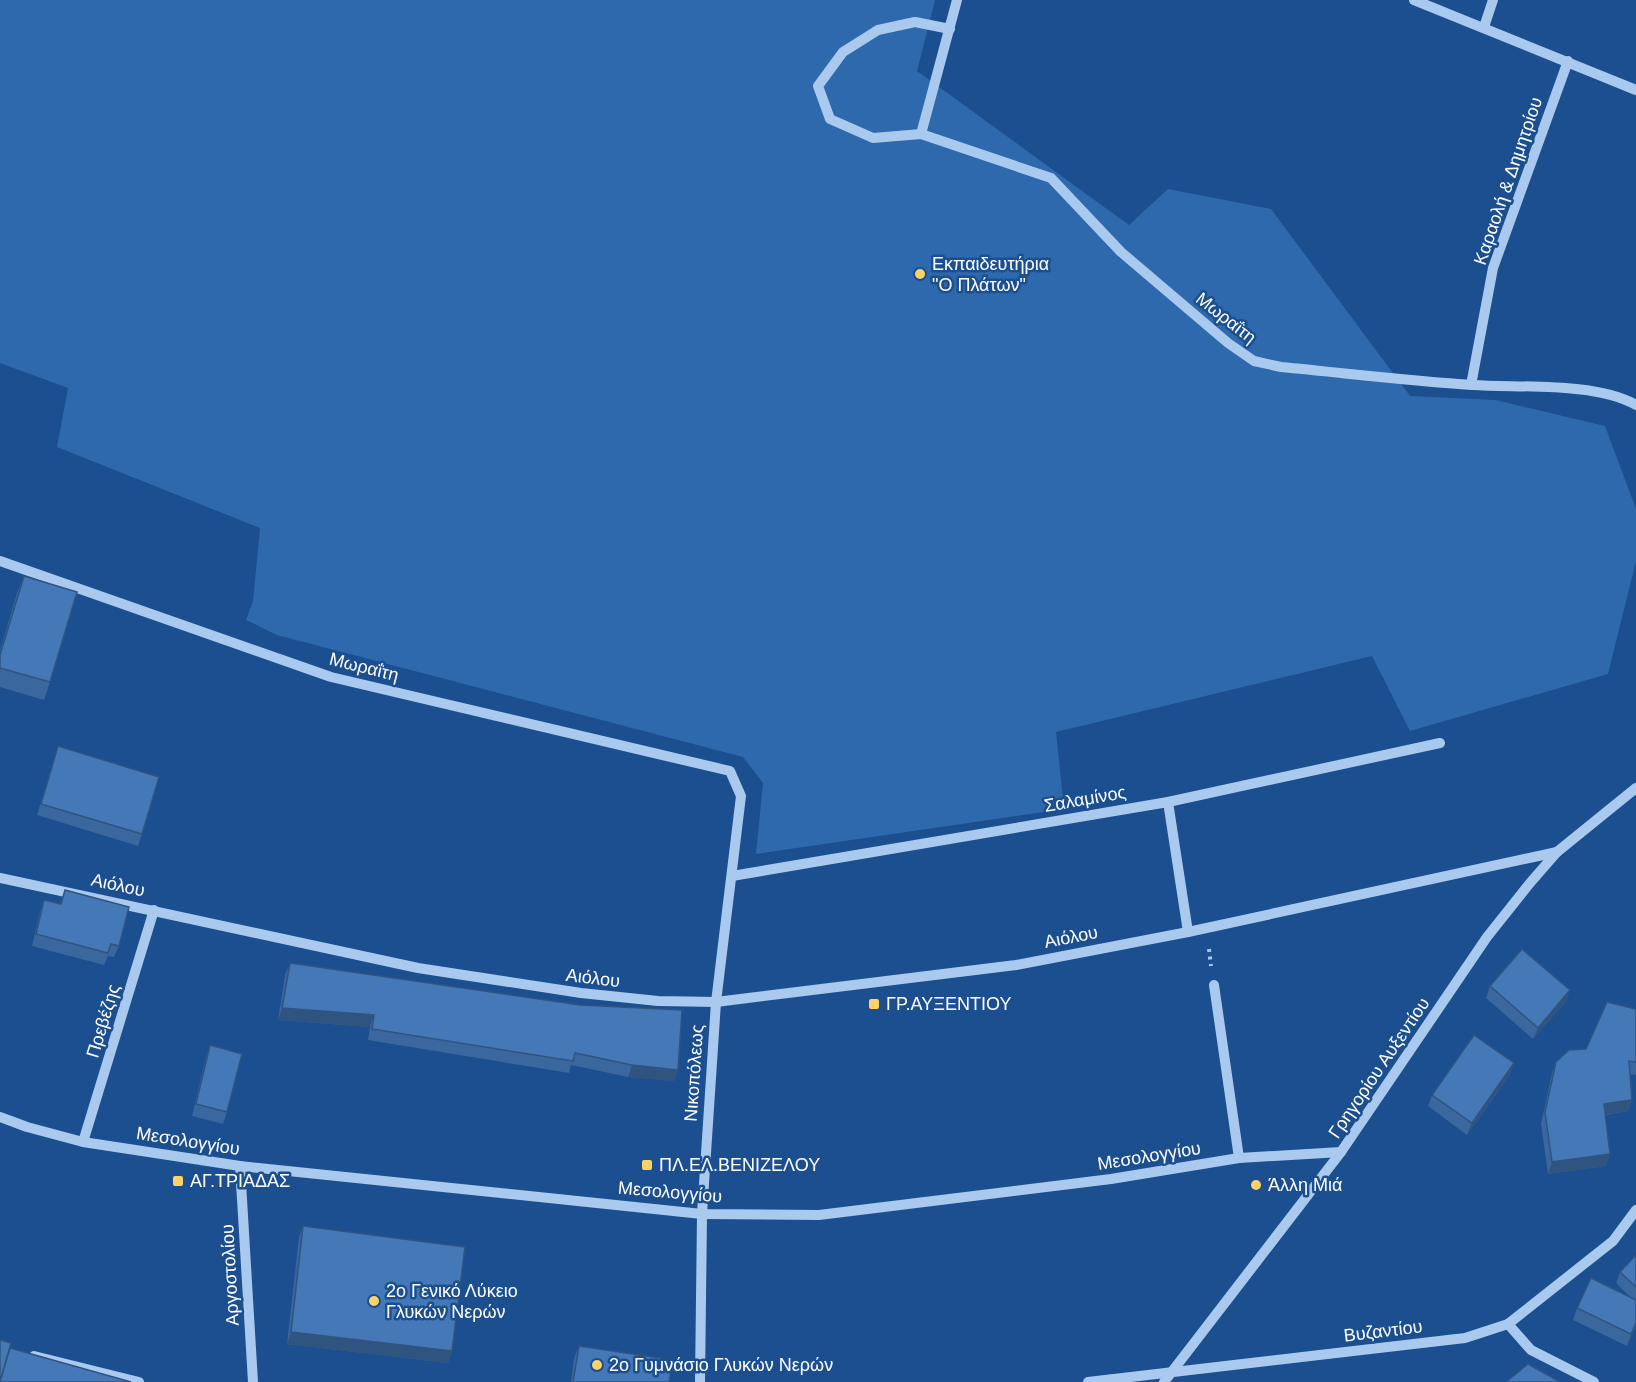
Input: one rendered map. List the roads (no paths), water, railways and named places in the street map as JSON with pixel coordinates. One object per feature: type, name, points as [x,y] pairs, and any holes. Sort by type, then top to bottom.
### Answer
[{"type":"street","points":[[950,29],[915,22],[878,30],[843,52],[818,86],[830,119],[873,138],[921,134],[950,29],[957,0]]},
{"type":"street","points":[[1414,0],[1636,90]]},
{"type":"street","points":[[1484,27],[1493,0]]},
{"type":"street","name":"Καραολή & Δημητρίου","points":[[1471,385],[1493,268],[1568,61]]},
{"type":"street","name":"Μωραΐτη","points":[[921,134],[1051,178],[1121,252],[1228,343],[1254,361],[1281,367],[1471,385],[1598,391],[1625,399],[1636,405]]},
{"type":"street","name":"Μωραΐτη","points":[[0,561],[331,677],[730,771]]},
{"type":"street","name":"Σαλαμίνος","points":[[732,876],[1168,802],[1440,742]]},
{"type":"street","name":"Νικοπόλεως","points":[[700,1382],[702,1214],[716,1002],[741,796],[730,771]]},
{"type":"street","name":"Γρηγορίου Αυξεντίου","points":[[1164,1382],[1174,1377],[1341,1152],[1487,938],[1557,852],[1636,788]]},
{"type":"street","points":[[1168,802],[1188,932]]},
{"type":"street","name":"Αιόλου","points":[[0,878],[418,968],[592,994],[658,1001],[716,1002],[1016,965],[1188,932],[1557,852]]},
{"type":"street","name":"Πρεβέζης","points":[[83,1142],[154,910]]},
{"type":"street","points":[[1214,985],[1239,1158]]},
{"type":"street","name":"Μεσολογγίου","points":[[0,1117],[83,1142],[240,1166],[702,1214],[819,1215],[1111,1179],[1239,1158],[1341,1152]]},
{"type":"street","name":"Αργοστολίου","points":[[240,1166],[253,1382]]},
{"type":"street","name":"Βυζαντίου","points":[[1088,1382],[1174,1377],[1465,1338],[1508,1324],[1613,1241],[1636,1210]]},
{"type":"street","points":[[1508,1324],[1531,1350],[1594,1382]]},
{"type":"street","points":[[23,1353],[139,1382]]},
{"type":"place","name":"Εκπαιδευτήρια \"Ο Πλάτων\"","points":[[920,274]]},
{"type":"place","name":"ΓΡ.ΑΥΞΕΝΤΙΟΥ","points":[[874,1004]]},
{"type":"place","name":"ΠΛ.ΕΛ.ΒΕΝΙΖΕΛΟΥ","points":[[647,1165]]},
{"type":"place","name":"ΑΓ.ΤΡΙΑΔΑΣ","points":[[178,1181]]},
{"type":"place","name":"Άλλη Μιά","points":[[1256,1185]]},
{"type":"place","name":"2ο Γενικό Λύκειο Γλυκών Νερών","points":[[374,1301]]},
{"type":"place","name":"2ο Γυμνάσιο Γλυκών Νερών","points":[[597,1365]]}]
